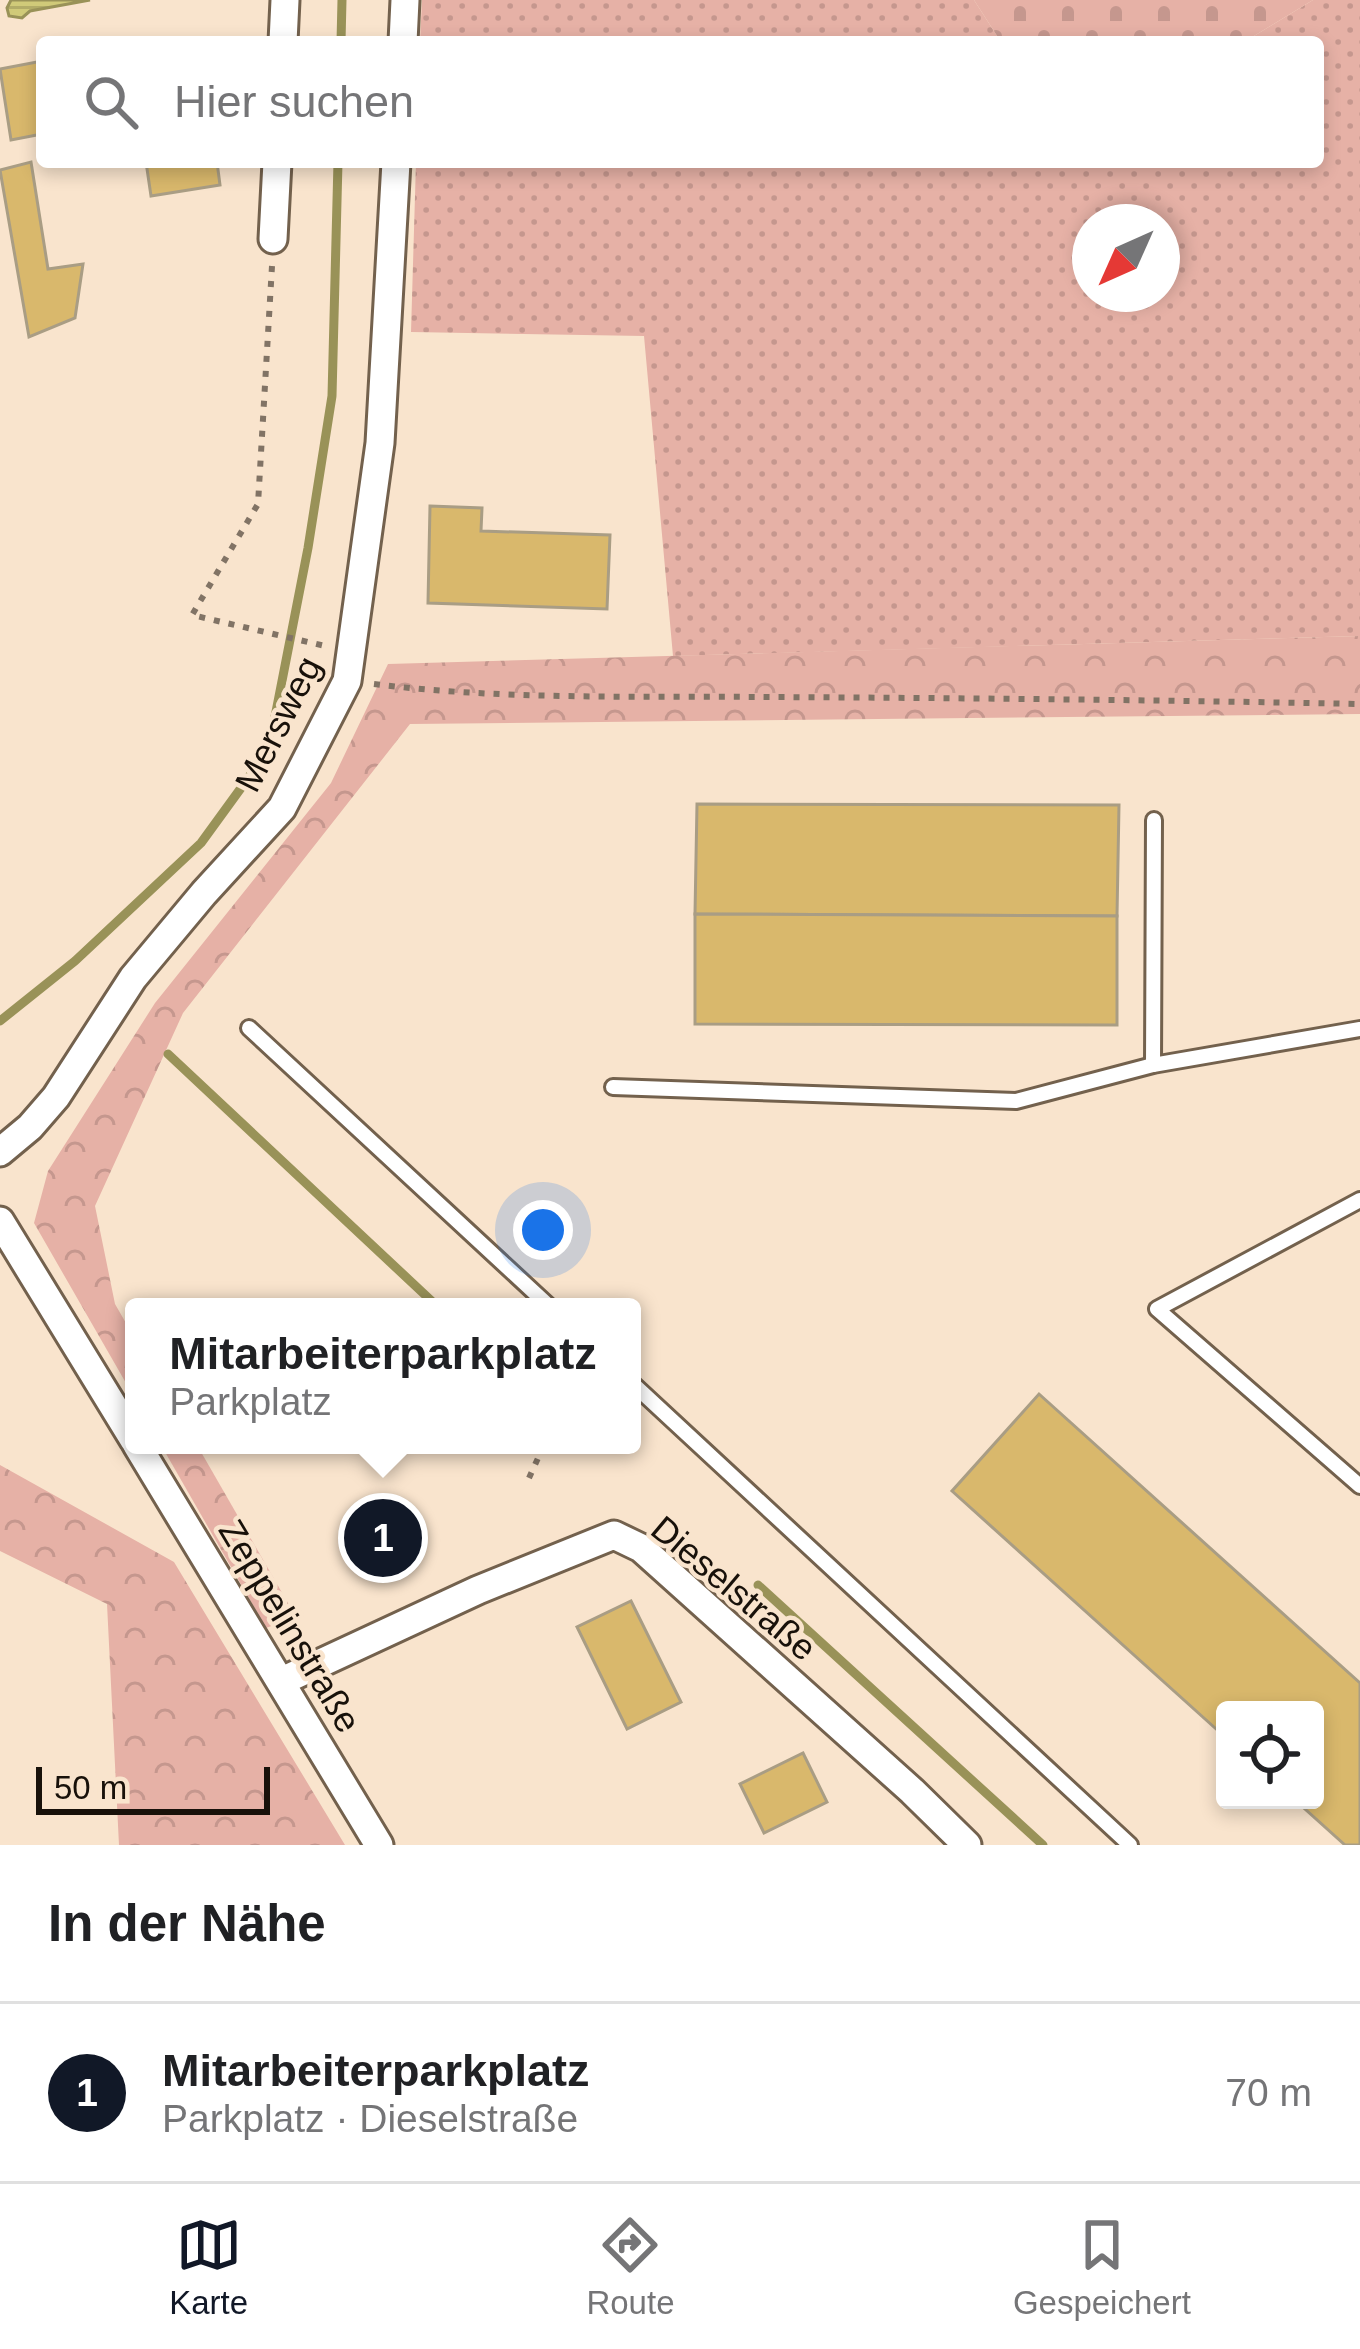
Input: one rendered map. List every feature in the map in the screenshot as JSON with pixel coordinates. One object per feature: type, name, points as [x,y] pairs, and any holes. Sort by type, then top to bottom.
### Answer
[{"type":"street","points":[[283,36],[286,0]]},
{"type":"street","points":[[403,36],[405,0]]},
{"type":"street","points":[[273,239],[277,168]]},
{"type":"street","name":"Mersweg","points":[[0,1152],[56,1097],[133,979],[282,808],[346,681],[380,443],[396,168]]},
{"type":"street","name":"Zeppelinstraße","points":[[0,1221],[125,1425]]},
{"type":"street","name":"Zeppelinstraße","points":[[143,1454],[379,1845]]},
{"type":"street","name":"Dieselstraße","points":[[282,1681],[478,1590],[614,1535],[641,1548],[968,1845]]},
{"type":"lane","points":[[1153,1065],[1154,820]]},
{"type":"lane","points":[[249,1028],[540,1298]]},
{"type":"lane","points":[[613,1087],[1016,1101],[1153,1065],[1360,1029]]},
{"type":"lane","points":[[1360,1200],[1157,1309],[1360,1486]]},
{"type":"lane","points":[[641,1391],[1130,1845]]},
{"type":"path","points":[[273,239],[258,504],[193,615],[304,641]]},
{"type":"path","points":[[346,681],[412,689],[595,696],[1360,704]]},
{"type":"path","points":[[529,1478],[540,1454]]},
{"type":"green space","points":[[422,0],[974,0],[997,36],[420,36]]},
{"type":"green space","points":[[974,0],[1313,0],[1254,36],[997,36]]},
{"type":"green space","points":[[1313,0],[1360,0],[1360,636],[673,656],[644,336],[411,332],[416,168],[1324,168],[1324,36],[1254,36]]},
{"type":"green space","points":[[1360,636],[1360,714],[410,724],[183,1013],[95,1206],[115,1304],[125,1321],[125,1381],[34,1223],[48,1171],[155,1003],[331,783],[388,664]]},
{"type":"green space","points":[[166,1454],[202,1454],[296,1617],[266,1628]]},
{"type":"green space","points":[[0,1465],[174,1562],[345,1845],[119,1845],[107,1604],[0,1551]]},
{"type":"shaded area","points":[[11,0],[90,0],[30,11],[22,18],[9,16]]},
{"type":"building","points":[[36,62],[36,135],[11,140],[0,69]]},
{"type":"building","points":[[31,162],[48,269],[83,264],[75,318],[29,337],[0,170]]},
{"type":"building","points":[[147,168],[218,168],[220,185],[151,196]]},
{"type":"building","points":[[430,506],[482,508],[481,531],[610,535],[607,609],[428,603]]},
{"type":"building","points":[[697,804],[1119,805],[1117,916],[695,914]]},
{"type":"building","points":[[695,914],[1117,916],[1117,1025],[695,1024]]},
{"type":"building","points":[[1039,1394],[1360,1683],[1360,1845],[1345,1845],[1305,1809],[1324,1809],[1324,1701],[1216,1701],[1216,1729],[952,1491]]},
{"type":"building","points":[[631,1601],[681,1702],[627,1729],[577,1627]]},
{"type":"building","points":[[803,1753],[827,1802],[764,1833],[740,1784]]},
{"type":"waterway","points":[[341,36],[342,0]]},
{"type":"waterway","points":[[0,1021],[75,961],[201,843],[249,777],[273,727],[332,396],[338,168]]},
{"type":"waterway","points":[[168,1054],[428,1298]]},
{"type":"waterway","points":[[758,1585],[1043,1845]]},
{"type":"place","name":"Mitarbeiterparkplatz","points":[[383,1538]]}]
